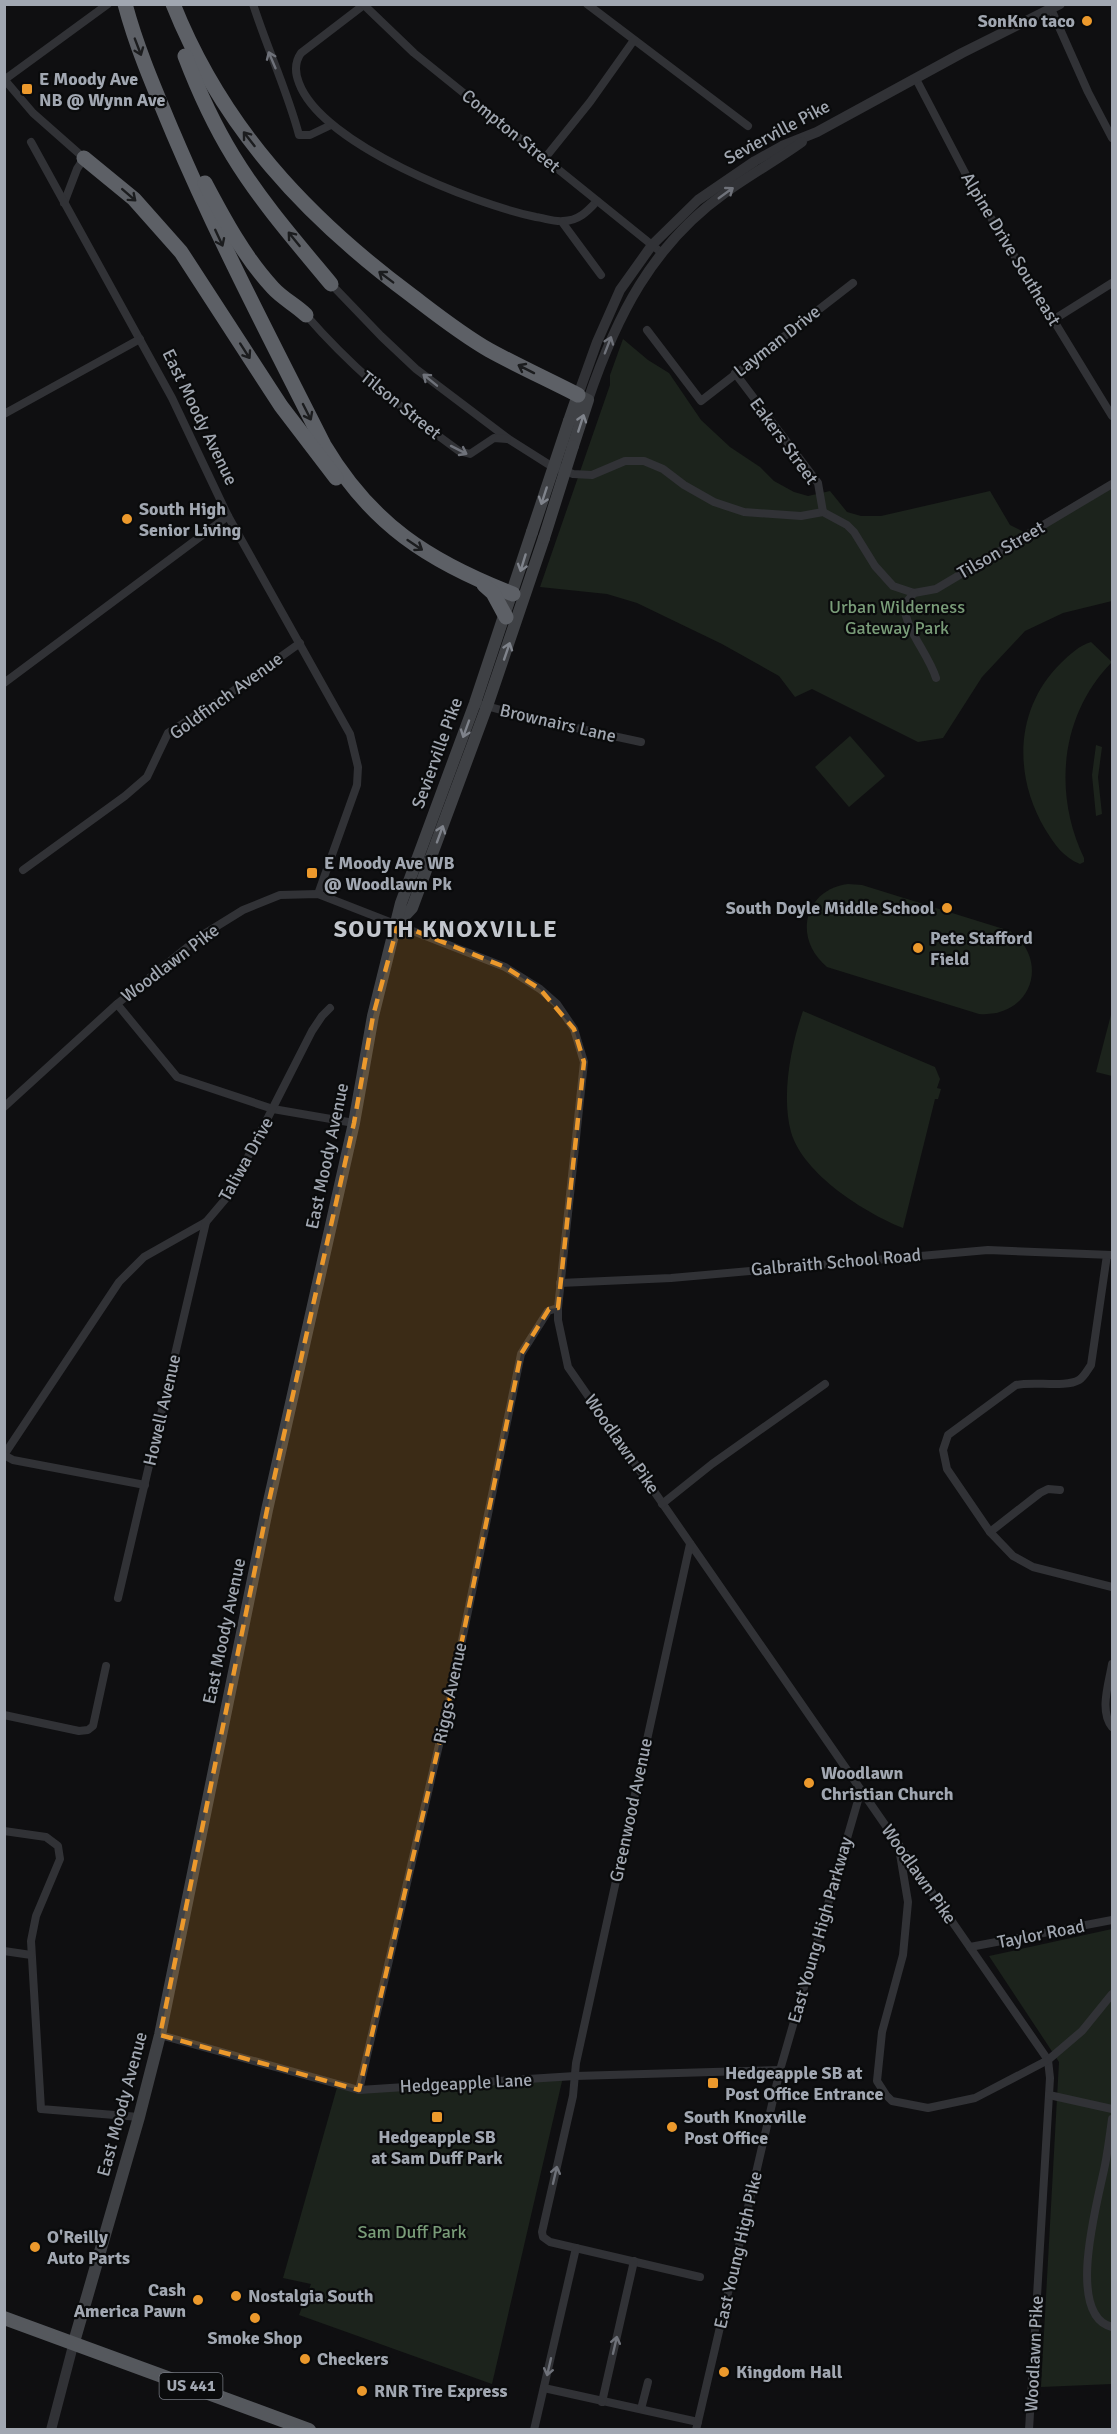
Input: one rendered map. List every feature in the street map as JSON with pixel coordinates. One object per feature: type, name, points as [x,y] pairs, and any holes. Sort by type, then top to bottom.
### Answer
[{"type":"highway","points":[[124,4],[154,88],[219,237],[319,435],[340,471],[370,508]]},
{"type":"highway","points":[[171,4],[176,33],[190,68],[232,155],[270,210],[331,284]]},
{"type":"highway","points":[[171,4],[203,72],[231,117],[260,153],[329,229],[384,275],[462,333],[583,398]]},
{"type":"highway","points":[[154,88],[237,239],[273,288],[306,315]]},
{"type":"highway","points":[[84,158],[134,199],[169,237],[311,449],[347,491],[418,547],[489,588],[506,617]]},
{"type":"highway","points":[[469,575],[519,596]]},
{"type":"highway","name":"US 441","points":[[4,2318],[309,2430]]},
{"type":"main road","name":"Sevierville Pike","points":[[398,924],[401,903],[481,705],[538,535],[569,421],[583,398]]},
{"type":"main road","name":"Sevierville Pike","points":[[538,535],[573,446],[583,398]]},
{"type":"main road","name":"Sevierville Pike","points":[[481,705],[506,617],[519,596]]},
{"type":"main road","name":"East Moody Avenue","points":[[74,2342],[139,2117],[160,2035],[267,1510],[354,1123],[373,1016],[398,924]]},
{"type":"street","points":[[63,202],[84,158],[33,112],[5,80],[108,4]]},
{"type":"street","points":[[253,4],[267,48],[293,112],[299,135],[310,135],[331,125]]},
{"type":"street","points":[[588,4],[748,126]]},
{"type":"street","points":[[364,5],[301,53],[296,62],[296,75],[306,98],[331,125],[399,167],[451,191],[518,213],[562,222],[586,214],[597,201]]},
{"type":"street","name":"Compton Street","points":[[364,5],[414,53],[662,253]]},
{"type":"street","points":[[1054,6],[1088,92],[1113,138]]},
{"type":"street","name":"Sevierville Pike","points":[[583,398],[626,305],[662,253],[706,208],[817,132],[1054,6]]},
{"type":"street","points":[[544,158],[590,102],[634,40]]},
{"type":"street","name":"Alpine Drive Southeast","points":[[916,79],[974,190],[1113,416]]},
{"type":"street","name":"Sevierville Pike","points":[[583,398],[606,318],[620,290],[652,245],[677,219],[718,185],[782,146],[817,132]]},
{"type":"street","name":"East Moody Avenue","points":[[32,142],[172,398],[228,516],[350,734],[358,766],[355,795],[318,894]]},
{"type":"street","points":[[562,222],[601,275]]},
{"type":"street","name":"Layman Drive","points":[[647,330],[701,401],[853,283]]},
{"type":"street","points":[[1053,320],[1113,283]]},
{"type":"street","name":"Tilson Street","points":[[331,284],[416,369],[510,440],[548,464],[573,474],[592,475],[625,461],[644,460],[663,469],[714,502],[744,512],[773,516],[801,516],[823,512]]},
{"type":"street","name":"Tilson Street","points":[[306,315],[339,352],[379,390],[459,451],[467,454],[473,453],[487,441],[498,438],[510,440]]},
{"type":"street","points":[[4,414],[140,339]]},
{"type":"street","name":"Eakers Street","points":[[735,373],[818,483],[823,512]]},
{"type":"street","points":[[483,420],[488,433],[487,441]]},
{"type":"street","name":"Tilson Street","points":[[914,593],[936,589],[1113,484]]},
{"type":"street","points":[[823,512],[847,525],[854,532],[875,566],[893,586],[914,593],[904,605],[905,618],[931,663],[936,678]]},
{"type":"street","points":[[4,683],[228,516]]},
{"type":"street","name":"Goldfinch Avenue","points":[[23,870],[125,796],[147,777],[168,733],[219,701],[300,643]]},
{"type":"street","name":"Brownairs Lane","points":[[481,705],[641,742]]},
{"type":"street","name":"Woodlawn Pike","points":[[4,1107],[117,1004],[201,936],[243,910],[280,895],[318,894],[398,924],[505,967],[540,989],[557,1004],[574,1029],[584,1062],[558,1308],[558,1320],[568,1367],[1048,2060],[1049,2095],[1029,2430]]},
{"type":"street","points":[[117,1004],[177,1077],[273,1109],[354,1123]]},
{"type":"street","name":"Taliwa Drive","points":[[4,1455],[119,1282],[144,1257],[206,1222],[228,1196],[312,1031],[330,1008]]},
{"type":"street","name":"Howell Avenue","points":[[118,1598],[206,1222]]},
{"type":"street","name":"Galbraith School Road","points":[[560,1283],[671,1278],[988,1250],[1110,1255]]},
{"type":"street","points":[[1110,1255],[1091,1365],[1080,1379],[1069,1383],[1027,1382],[1016,1385],[948,1435],[943,1450],[946,1469],[990,1532],[1013,1556],[1033,1567],[1113,1587]]},
{"type":"street","name":"Riggs Avenue","points":[[359,2090],[452,1689],[521,1354],[548,1311],[558,1308]]},
{"type":"street","points":[[662,1503],[712,1464],[825,1384]]},
{"type":"street","points":[[4,1455],[13,1460],[145,1485]]},
{"type":"street","points":[[990,1532],[1040,1493],[1048,1489],[1060,1490]]},
{"type":"street","name":"Greenwood Avenue","points":[[576,2248],[550,2242],[543,2237],[542,2232],[573,2096],[578,2051],[690,1544]]},
{"type":"street","points":[[1113,1664],[1106,1702],[1107,1719],[1113,1728]]},
{"type":"street","points":[[4,1715],[88,1731],[93,1726],[105,1666]]},
{"type":"street","name":"East Young High Parkway","points":[[780,2070],[861,1790]]},
{"type":"street","points":[[4,1832],[46,1837],[58,1846],[60,1859],[36,1916],[31,1941],[41,2109],[139,2117]]},
{"type":"street","points":[[899,1844],[908,1902],[903,1955],[882,2032],[878,2080],[892,2101],[928,2108],[975,2098],[1048,2060],[1082,2031],[1113,1994]]},
{"type":"street","name":"Taylor Road","points":[[970,1947],[1113,1920]]},
{"type":"street","points":[[4,1951],[31,1954]]},
{"type":"street","name":"Hedgeapple Lane","points":[[160,2035],[359,2090],[575,2076],[780,2070]]},
{"type":"street","name":"East Young High Pike","points":[[697,2426],[780,2070]]},
{"type":"street","points":[[1049,2095],[1113,2109]]},
{"type":"street","points":[[1113,2119],[1087,2256],[1088,2289],[1095,2312],[1108,2326],[1113,2327]]},
{"type":"street","points":[[534,2430],[576,2248],[700,2277]]},
{"type":"street","points":[[602,2402],[634,2261]]},
{"type":"street","points":[[51,2430],[74,2342]]},
{"type":"street","points":[[640,2409],[648,2382]]},
{"type":"street","points":[[544,2388],[640,2409],[697,2426]]},
{"type":"highlighted area","points":[[398,924],[505,967],[540,989],[574,1029],[584,1062],[558,1308],[549,1309],[521,1354],[452,1689],[359,2090],[160,2035],[267,1510],[354,1123],[373,1016]]},
{"type":"green space","name":"Urban Wilderness Gateway Park","points":[[623,339],[648,360],[669,373],[701,420],[730,447],[760,467],[774,481],[794,492],[808,496],[830,491],[847,512],[861,516],[881,516],[990,491],[1010,525],[1024,532],[1112,480],[1112,601],[1063,613],[1025,631],[982,677],[943,738],[918,742],[812,689],[795,697],[779,676],[722,644],[637,603],[607,594],[540,587],[610,385],[610,375]]},
{"type":"green space","points":[[1091,642],[1112,662],[1095,683],[1081,706],[1072,730],[1067,756],[1068,807],[1074,833],[1084,858],[1084,862],[1080,864],[1069,858],[1056,845],[1035,808],[1024,765],[1024,743],[1027,721],[1046,681],[1071,654]]},
{"type":"green space","points":[[850,736],[885,776],[849,807],[815,767]]},
{"type":"green space","points":[[1096,745],[1102,747],[1098,777],[1102,814],[1096,816],[1092,775]]},
{"type":"green space","name":"Pete Stafford Field","points":[[848,884],[862,885],[1010,931],[1023,943],[1030,957],[1032,972],[1029,985],[1022,997],[1012,1007],[997,1013],[979,1014],[827,967],[816,956],[810,943],[807,930],[808,917],[821,896],[833,888]]},
{"type":"green space","points":[[803,1011],[935,1067],[940,1079],[937,1088],[941,1089],[938,1099],[935,1099],[903,1228],[871,1213],[837,1190],[808,1163],[798,1148],[788,1118],[787,1087],[791,1055]]},
{"type":"green space","points":[[1112,1011],[1112,1076],[1096,1072]]},
{"type":"green space","points":[[1112,1929],[1112,2384],[1041,2387],[1059,2062],[989,1956]]},
{"type":"green space","name":"Sam Duff Park","points":[[563,2077],[492,2384],[299,2315],[311,2284],[283,2278],[338,2084],[359,2090]]},
{"type":"place","name":"SonKno taco","points":[[1087,21]]},
{"type":"place","name":"E Moody Ave NB @ Wynn Ave","points":[[27,89]]},
{"type":"place","name":"South High Senior Living","points":[[127,519]]},
{"type":"place","name":"E Moody Ave WB @ Woodlawn Pk","points":[[312,873]]},
{"type":"place","name":"South Doyle Middle School","points":[[947,908]]},
{"type":"place","name":"Pete Stafford Field","points":[[918,948]]},
{"type":"place","name":"Woodlawn Christian Church","points":[[809,1783]]},
{"type":"place","name":"Hedgeapple SB at Post Office Entrance","points":[[713,2083]]},
{"type":"place","name":"Hedgeapple SB at Sam Duff Park","points":[[437,2117]]},
{"type":"place","name":"South Knoxville Post Office","points":[[672,2127]]},
{"type":"place","name":"O'Reilly Auto Parts","points":[[35,2247]]},
{"type":"place","name":"Nostalgia South","points":[[236,2296]]},
{"type":"place","name":"Cash America Pawn","points":[[198,2300]]},
{"type":"place","name":"Smoke Shop","points":[[255,2318]]},
{"type":"place","name":"Checkers","points":[[305,2359]]},
{"type":"place","name":"Kingdom Hall","points":[[724,2372]]},
{"type":"place","name":"RNR Tire Express","points":[[362,2391]]},
{"type":"district","name":"SOUTH KNOXVILLE","points":[[446,929]]}]
